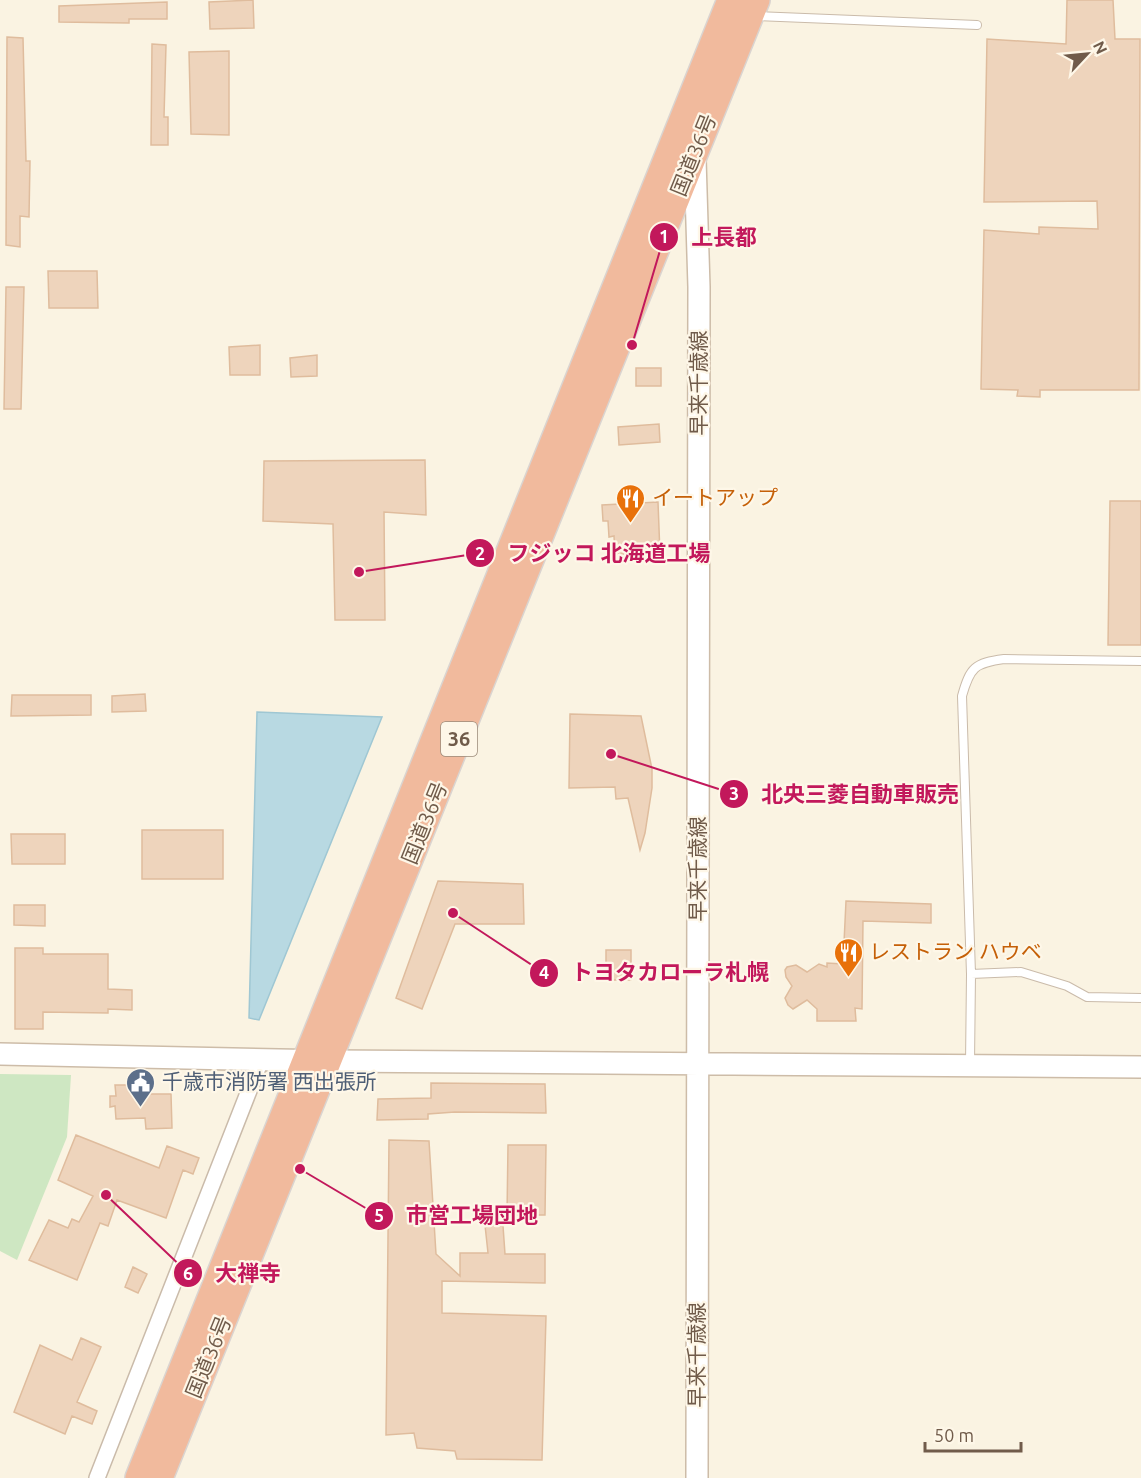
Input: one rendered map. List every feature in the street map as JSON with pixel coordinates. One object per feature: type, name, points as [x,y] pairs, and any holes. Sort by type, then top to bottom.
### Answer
[{"type":"highway","name":"国道36号","points":[[159,1478],[317,1060],[685,117],[746,5]]},
{"type":"highway","name":"国道36号","points":[[139,1478],[317,1060],[695,153],[746,5]]},
{"type":"main road","name":"早来千歳線","points":[[685,117],[695,153],[699,287],[697,1478]]},
{"type":"main road","points":[[0,1054],[261,1060],[1141,1067]]},
{"type":"street","points":[[97,1478],[261,1060]]},
{"type":"lane","points":[[746,5],[977,25]]},
{"type":"lane","points":[[970,1065],[971,974],[962,696],[968,673],[983,662],[1004,659],[1141,661]]},
{"type":"lane","points":[[971,974],[1021,972],[1067,986],[1087,997],[1141,998]]},
{"type":"green space","points":[[0,1074],[71,1075],[67,1137],[17,1260],[0,1251]]},
{"type":"water","points":[[257,712],[382,717],[259,1020],[249,1018]]},
{"type":"building","points":[[253,0],[254,28],[210,29],[209,2]]},
{"type":"building","points":[[1067,0],[1113,0],[1115,39],[1140,39],[1139,390],[1040,390],[1040,397],[1017,396],[1018,390],[981,389],[984,230],[1039,234],[1039,227],[1098,229],[1097,201],[984,202],[987,39],[1066,44]]},
{"type":"building","points":[[167,2],[167,19],[129,19],[129,23],[59,22],[59,6]]},
{"type":"building","points":[[7,37],[23,38],[26,161],[30,161],[29,217],[20,216],[20,247],[6,245]]},
{"type":"building","points":[[152,44],[166,45],[164,117],[168,117],[168,145],[151,145]]},
{"type":"building","points":[[229,51],[229,135],[191,134],[189,52]]},
{"type":"building","points":[[48,271],[97,271],[98,308],[49,308]]},
{"type":"building","points":[[6,287],[24,287],[21,409],[4,409]]},
{"type":"building","points":[[260,345],[260,375],[230,375],[229,347]]},
{"type":"building","points":[[317,355],[317,376],[291,377],[290,358]]},
{"type":"building","points":[[636,368],[661,368],[661,386],[636,386]]},
{"type":"building","points":[[659,424],[660,442],[619,445],[618,427]]},
{"type":"building","points":[[425,460],[426,515],[384,512],[385,620],[335,620],[333,524],[263,521],[264,461]]},
{"type":"building","points":[[1110,501],[1141,501],[1141,645],[1108,645]]},
{"type":"building","points":[[658,502],[660,554],[615,554],[614,536],[609,537],[608,521],[603,521],[602,505]]},
{"type":"building","points":[[145,694],[146,711],[112,712],[112,696]]},
{"type":"building","points":[[12,695],[91,695],[91,715],[11,716]]},
{"type":"building","points":[[570,714],[641,716],[652,769],[652,788],[640,850],[628,798],[616,799],[615,787],[569,788]]},
{"type":"building","points":[[142,830],[223,830],[223,879],[142,879]]},
{"type":"building","points":[[11,834],[65,834],[65,864],[12,864]]},
{"type":"building","points":[[438,881],[523,884],[524,924],[455,924],[422,1009],[396,998]]},
{"type":"building","points":[[846,901],[931,904],[931,923],[863,921],[862,1009],[855,1008],[856,1021],[817,1021],[817,1009],[807,1000],[793,1009],[788,1005],[785,998],[792,986],[786,977],[785,970],[787,967],[796,965],[807,972],[819,964],[827,967],[827,963],[843,964]]},
{"type":"building","points":[[14,905],[45,905],[45,926],[14,925]]},
{"type":"building","points":[[15,948],[43,948],[43,954],[108,954],[108,989],[132,990],[132,1010],[108,1009],[108,1013],[43,1012],[43,1029],[15,1029]]},
{"type":"building","points":[[606,950],[631,950],[631,980],[606,980]]},
{"type":"building","points":[[431,1083],[545,1084],[546,1113],[455,1112],[428,1114],[428,1119],[377,1120],[378,1099],[431,1098]]},
{"type":"building","points":[[115,1085],[146,1085],[147,1094],[171,1094],[172,1128],[146,1129],[145,1118],[116,1119],[115,1106],[110,1107],[110,1096],[116,1096]]},
{"type":"building","points":[[76,1135],[159,1168],[167,1146],[199,1158],[193,1174],[183,1170],[166,1218],[117,1200],[108,1226],[100,1223],[77,1280],[29,1260],[49,1220],[68,1228],[72,1219],[79,1222],[93,1196],[58,1180]]},
{"type":"building","points":[[389,1140],[429,1141],[436,1254],[460,1276],[460,1253],[488,1253],[485,1225],[503,1226],[505,1254],[545,1254],[545,1283],[442,1281],[442,1313],[546,1316],[542,1460],[457,1459],[455,1451],[417,1448],[414,1433],[386,1435]]},
{"type":"building","points":[[508,1145],[546,1145],[545,1215],[507,1215]]},
{"type":"building","points":[[133,1267],[147,1274],[138,1293],[125,1287]]},
{"type":"building","points":[[81,1338],[101,1347],[77,1402],[97,1411],[92,1424],[72,1416],[65,1434],[14,1412],[40,1345],[72,1360]]},
{"type":"place","name":"上長都","points":[[632,345]]},
{"type":"place","name":"イートアップ","points":[[631,524]]},
{"type":"place","name":"フジッコ 北海道工場","points":[[359,572]]},
{"type":"place","name":"北央三菱自動車販売","points":[[611,754]]},
{"type":"place","name":"トヨタカローラ札幌","points":[[453,913]]},
{"type":"place","name":"レストラン ハウベ","points":[[848,978]]},
{"type":"place","name":"千歳市消防署 西出張所","points":[[141,1108]]},
{"type":"place","name":"市営工場団地","points":[[300,1169]]},
{"type":"place","name":"大禅寺","points":[[106,1195]]}]
